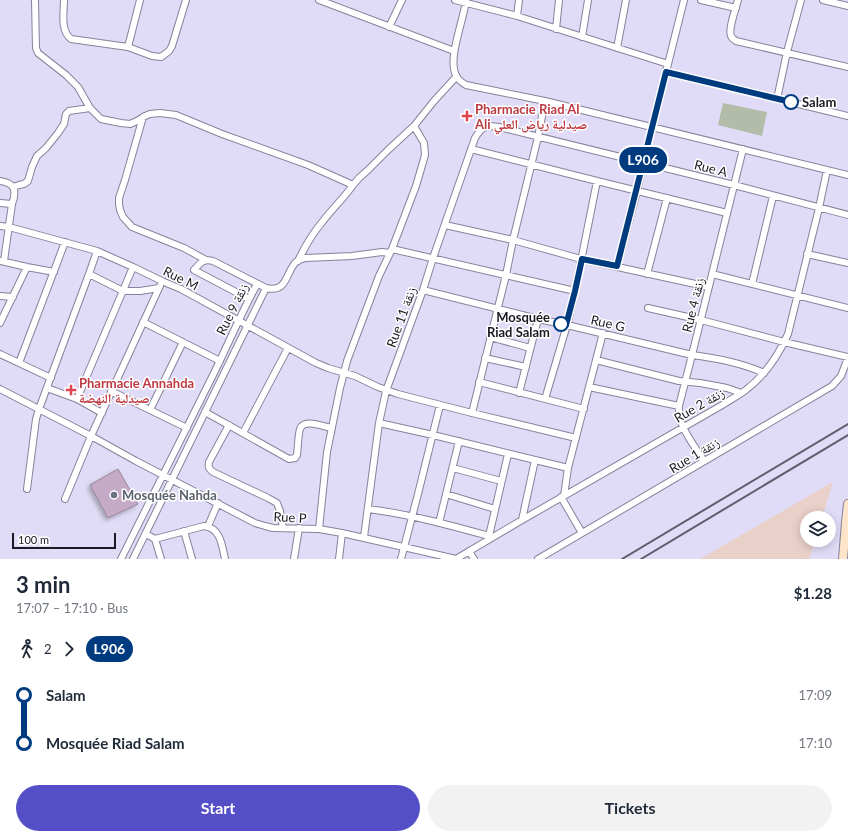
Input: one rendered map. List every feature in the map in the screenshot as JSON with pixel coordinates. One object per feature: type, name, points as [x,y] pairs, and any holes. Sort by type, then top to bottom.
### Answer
[{"type":"main road","points":[[843,559],[848,504]]},
{"type":"street","points":[[35,0],[36,48],[38,53],[66,75],[78,87],[90,108],[101,119],[110,122],[130,124],[150,114],[160,113],[176,115],[222,134],[308,165],[353,185]]},
{"type":"street","points":[[64,0],[64,30],[68,37],[128,47],[152,56],[161,56],[169,51],[172,46],[186,0]]},
{"type":"street","points":[[128,47],[140,0]]},
{"type":"street","points":[[319,0],[454,51]]},
{"type":"street","points":[[390,27],[402,0]]},
{"type":"street","points":[[455,0],[517,16],[668,64]]},
{"type":"street","points":[[517,16],[519,0]]},
{"type":"street","points":[[556,29],[559,0]]},
{"type":"street","points":[[582,37],[588,0]]},
{"type":"street","points":[[617,48],[626,0]]},
{"type":"street","points":[[617,266],[684,0]]},
{"type":"street","points":[[701,0],[736,8]]},
{"type":"street","points":[[738,0],[731,25],[731,36],[736,41],[848,67]]},
{"type":"street","points":[[777,99],[787,52],[801,0]]},
{"type":"street","points":[[823,0],[848,6]]},
{"type":"street","points":[[466,2],[454,51],[454,70],[456,77],[466,85],[545,101],[848,175]]},
{"type":"street","points":[[666,72],[848,116]]},
{"type":"street","points":[[266,288],[274,289],[280,287],[285,282],[304,248],[323,221],[353,185],[414,126],[456,77]]},
{"type":"street","points":[[472,413],[506,275],[545,101]]},
{"type":"street","points":[[13,187],[19,184],[24,184],[28,181],[32,167],[38,156],[64,124],[66,114],[69,112],[90,108]]},
{"type":"street","points":[[143,117],[119,198],[120,210],[123,217],[132,226],[190,251],[206,260],[213,261],[257,284]]},
{"type":"street","points":[[319,529],[332,428],[347,361],[379,276],[391,251],[416,186],[424,155],[424,143],[414,126]]},
{"type":"street","name":"Rue 11 زنقة","points":[[364,537],[379,423],[386,391],[423,290],[475,138],[482,128],[486,126],[499,127]]},
{"type":"street","name":"Rue A","points":[[499,127],[734,185],[848,215]]},
{"type":"street","points":[[471,149],[727,213]]},
{"type":"street","name":"Rue 4 زنقة","points":[[704,462],[683,427],[679,417],[679,406],[743,149]]},
{"type":"street","name":"Rue 2 زنقة","points":[[456,559],[489,537],[563,497],[741,393],[756,382],[774,360],[788,334],[827,170]]},
{"type":"street","points":[[1,181],[8,182],[13,187],[14,191],[2,261],[54,272]]},
{"type":"street","points":[[545,399],[575,291],[597,181]]},
{"type":"street","points":[[752,284],[773,196]]},
{"type":"street","points":[[647,274],[667,198]]},
{"type":"street","points":[[0,202],[12,204]]},
{"type":"street","points":[[445,225],[513,240],[582,259],[709,287]]},
{"type":"street","name":"Rue M","points":[[0,226],[9,227],[97,251],[181,289],[247,326],[328,368],[355,376],[386,391],[440,406],[576,438]]},
{"type":"street","points":[[20,363],[65,242]]},
{"type":"street","points":[[27,489],[36,419],[97,251]]},
{"type":"street","points":[[298,261],[307,258],[352,256],[391,251],[433,258],[575,291]]},
{"type":"street","points":[[807,254],[848,263]]},
{"type":"street","points":[[206,260],[194,270],[248,299]]},
{"type":"street","points":[[0,323],[27,267]]},
{"type":"street","points":[[77,399],[133,267]]},
{"type":"street","points":[[89,274],[123,291],[140,291],[159,288]]},
{"type":"street","points":[[712,274],[848,308]]},
{"type":"street","points":[[65,499],[111,391],[159,288],[164,282]]},
{"type":"street","name":"Rue 9 زنقة","points":[[121,559],[220,361],[248,299],[257,284],[266,288],[133,559]]},
{"type":"street","name":"Rue G","points":[[423,290],[692,355],[706,356],[764,372]]},
{"type":"street","points":[[0,296],[13,297]]},
{"type":"street","points":[[648,308],[848,357]]},
{"type":"street","points":[[519,393],[538,319]]},
{"type":"street","points":[[143,322],[220,361]]},
{"type":"street","points":[[582,533],[563,497],[568,468],[603,334]]},
{"type":"street","points":[[490,337],[530,348]]},
{"type":"street","points":[[150,410],[184,342]]},
{"type":"street","points":[[243,433],[288,348]]},
{"type":"street","points":[[0,354],[51,378]]},
{"type":"street","name":"Rue 1 زنقة","points":[[538,559],[832,386],[841,376],[848,357]]},
{"type":"street","points":[[485,358],[526,367]]},
{"type":"street","points":[[596,360],[685,382],[727,388],[741,393]]},
{"type":"street","points":[[479,382],[584,409]]},
{"type":"street","points":[[589,387],[679,406]]},
{"type":"street","points":[[47,388],[77,399],[102,412]]},
{"type":"street","points":[[0,389],[91,436]]},
{"type":"street","points":[[111,391],[187,428]]},
{"type":"street","points":[[401,559],[440,406]]},
{"type":"street","points":[[205,412],[290,459],[295,458],[297,454],[300,429],[304,424],[307,423],[332,428]]},
{"type":"street","points":[[379,423],[568,468]]},
{"type":"street","points":[[228,425],[209,462],[208,465],[210,469],[213,472],[277,503],[283,528]]},
{"type":"street","name":"Rue P","points":[[91,436],[171,480],[255,523],[265,526],[319,529],[342,533],[456,559]]},
{"type":"street","points":[[439,523],[459,441]]},
{"type":"street","points":[[368,509],[439,523],[489,537],[508,454]]},
{"type":"street","points":[[522,520],[535,460]]},
{"type":"street","points":[[453,468],[501,481]]},
{"type":"street","points":[[446,494],[495,509]]},
{"type":"street","points":[[208,526],[218,504]]},
{"type":"street","points":[[155,539],[208,526],[215,530],[218,534],[225,559]]},
{"type":"street","points":[[294,559],[299,528]]},
{"type":"street","points":[[184,531],[192,559]]},
{"type":"street","points":[[339,559],[342,533]]},
{"type":"street","points":[[146,534],[155,539],[161,559]]},
{"type":"street","points":[[469,551],[474,559]]},
{"type":"shaded area","points":[[833,482],[824,511],[800,511],[800,547],[813,547],[809,559],[700,559]]},
{"type":"green space","points":[[723,103],[767,112],[762,136],[718,125]]},
{"type":"building","name":"Mosquée Nahda","points":[[118,469],[138,504],[108,518],[90,485]]},
{"type":"railway","points":[[622,559],[848,424]]},
{"type":"railway","points":[[641,559],[848,435]]},
{"type":"bus line","name":"L906","points":[[561,324],[566,325],[582,259],[617,266],[666,72],[791,102]]},
{"type":"place","name":"Salam","points":[[791,102]]},
{"type":"place","name":"Pharmacie Riad Al Ali صيدلية رياض العلي","points":[[467,116]]},
{"type":"place","name":"Mosquée Riad Salam","points":[[561,324]]},
{"type":"place","name":"Pharmacie Annahda صيدلية النهضة","points":[[71,390]]},
{"type":"place","name":"Mosquée Nahda","points":[[114,495]]}]
